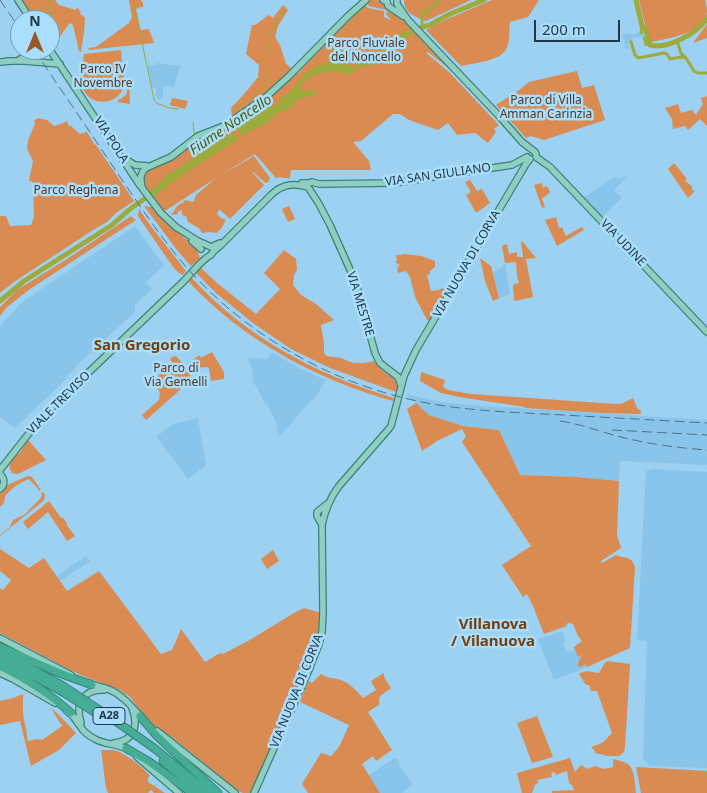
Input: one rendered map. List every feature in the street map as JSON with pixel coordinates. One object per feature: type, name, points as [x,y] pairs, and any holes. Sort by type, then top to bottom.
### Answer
[{"type":"highway","points":[[0,647],[92,685]]},
{"type":"highway","name":"A28","points":[[0,652],[62,689],[153,750],[208,793]]},
{"type":"highway","name":"A28","points":[[0,658],[62,689]]},
{"type":"highway","points":[[0,666],[50,695],[71,713]]},
{"type":"highway","points":[[140,716],[157,736],[218,793]]},
{"type":"highway","points":[[126,748],[148,760],[192,793]]},
{"type":"highway","name":"A28","points":[[153,750],[201,793]]},
{"type":"main road","points":[[143,188],[140,179],[143,171],[149,166],[171,157],[196,137],[226,126],[266,96],[288,78],[366,0]]},
{"type":"main road","points":[[390,2],[500,117],[531,155]]},
{"type":"main road","points":[[0,62],[13,60]]},
{"type":"main road","name":"VIA POLA","points":[[57,60],[158,209],[168,221],[210,248]]},
{"type":"main road","points":[[7,61],[60,64]]},
{"type":"main road","points":[[120,154],[132,164],[149,166]]},
{"type":"main road","name":"VIA SAN GIULIANO","points":[[210,248],[279,187],[289,185],[311,187],[405,182],[512,165],[531,155]]},
{"type":"main road","name":"VIA UDINE","points":[[531,155],[550,167],[707,332]]},
{"type":"main road","name":"VIA NUOVA DI CORVA","points":[[254,792],[319,644],[323,627],[322,514],[343,480],[387,431],[393,419],[406,370],[416,350],[531,155]]},
{"type":"main road","name":"VIA MESTRE","points":[[311,187],[356,283],[375,353],[380,363],[395,373],[402,384]]},
{"type":"main road","name":"VIA POLA","points":[[176,227],[203,254]]},
{"type":"main road","points":[[203,246],[210,248],[211,255],[203,254],[203,246]]},
{"type":"main road","name":"VIALE TREVISO","points":[[0,470],[41,418],[199,266],[203,254]]},
{"type":"main road","points":[[395,373],[406,370]]},
{"type":"main road","points":[[0,474],[4,482],[0,489]]},
{"type":"main road","points":[[0,638],[92,685],[110,690],[126,701],[161,735],[235,793]]},
{"type":"main road","points":[[0,673],[71,713],[80,727],[95,739],[126,748],[179,793]]},
{"type":"main road","points":[[86,732],[78,713],[83,697],[96,690],[116,694]]},
{"type":"main road","points":[[110,744],[123,741],[134,731],[136,722],[134,714],[126,701]]},
{"type":"shaded area","points":[[644,32],[645,36],[632,38],[637,57],[664,52],[669,57],[663,54],[639,59],[634,57],[630,42],[627,43],[629,48],[626,49],[622,35]]},
{"type":"shaded area","points":[[404,33],[408,37],[402,42],[403,45],[387,53],[373,65],[354,70],[351,74],[327,72],[305,80],[300,88],[303,91],[322,92],[298,99],[292,107],[276,114],[269,122],[241,136],[237,129],[260,111],[277,105],[282,97],[294,88],[305,73],[319,65],[326,65],[332,58],[332,54],[341,58],[338,55],[339,50],[335,48],[335,45],[341,40],[339,44],[343,46],[341,56],[351,66],[356,66],[367,57],[379,54],[389,36],[393,40],[396,36]]},
{"type":"shaded area","points":[[156,63],[180,66],[174,87],[163,87],[163,97],[159,100],[156,97],[156,87],[152,88],[147,66],[156,65]]},
{"type":"shaded area","points":[[234,132],[238,139],[171,183],[153,198],[149,192],[170,173]]},
{"type":"shaded area","points":[[626,177],[614,190],[622,198],[602,217],[584,197],[613,178]]},
{"type":"shaded area","points":[[135,226],[164,265],[146,282],[152,289],[135,305],[135,312],[75,367],[66,379],[15,428],[0,417],[0,326],[22,302]]},
{"type":"shaded area","points":[[505,263],[510,294],[499,298],[493,272],[501,268]]},
{"type":"shaded area","points":[[272,352],[297,367],[326,380],[317,395],[280,436],[278,427],[267,404],[265,404],[254,384],[252,368],[248,360],[250,358],[267,359]]},
{"type":"shaded area","points":[[406,394],[439,402],[469,405],[707,420],[707,465],[620,461],[619,481],[520,475],[499,430],[463,426],[429,415]]},
{"type":"shaded area","points":[[198,418],[206,465],[188,479],[157,436],[173,424]]},
{"type":"shaded area","points":[[653,469],[707,472],[707,768],[649,766],[643,758],[647,641],[637,640],[646,471]]},
{"type":"shaded area","points":[[86,556],[90,561],[60,581],[57,576]]},
{"type":"shaded area","points":[[562,631],[566,642],[563,643],[566,651],[570,652],[575,649],[578,656],[582,655],[587,667],[554,680],[538,639]]},
{"type":"shaded area","points":[[396,757],[400,763],[398,764],[413,784],[402,793],[380,793],[369,775]]},
{"type":"green space","points":[[20,0],[55,0],[59,5],[76,10],[77,7],[85,18],[81,52],[79,51],[73,25],[70,23],[60,36],[60,10],[27,10]]},
{"type":"green space","points":[[129,0],[141,0],[143,2],[143,7],[136,9],[140,27],[141,30],[149,29],[154,43],[88,50],[89,48],[96,47],[129,23],[132,17]]},
{"type":"green space","points":[[370,0],[382,2],[390,11],[369,6],[366,2]]},
{"type":"green space","points":[[404,0],[471,0],[426,21],[408,11]]},
{"type":"green space","points":[[492,0],[539,0],[528,17],[510,22],[509,41],[504,52],[487,61],[461,66],[426,30]]},
{"type":"green space","points":[[639,0],[705,0],[707,12],[705,19],[693,30],[675,37],[650,42]]},
{"type":"green space","name":"Parco Fluviale del Noncello","points":[[283,5],[288,10],[278,26],[275,37],[280,45],[286,64],[298,73],[365,5],[368,8],[384,11],[384,17],[391,20],[386,14],[387,11],[398,16],[408,24],[452,71],[428,52],[426,53],[449,72],[499,125],[494,129],[496,132],[488,143],[475,133],[457,135],[448,123],[438,130],[409,120],[400,114],[393,114],[361,141],[353,142],[369,161],[371,170],[291,170],[290,178],[276,178],[255,154],[219,176],[254,156],[270,178],[269,181],[266,183],[251,171],[264,185],[230,219],[219,209],[217,214],[226,220],[217,233],[202,233],[199,228],[188,222],[186,216],[182,215],[182,210],[178,214],[171,215],[178,205],[185,200],[193,202],[196,195],[216,178],[165,211],[150,195],[145,185],[143,174],[199,138],[233,124],[231,108],[258,77],[259,65],[246,54],[252,25],[255,25],[269,15],[273,18]]},
{"type":"green space","points":[[707,24],[707,38],[693,43]]},
{"type":"green space","name":"Parco IV Novembre","points":[[121,50],[125,80],[121,92],[117,97],[105,102],[92,99],[87,95],[82,85],[81,76],[84,54]]},
{"type":"green space","name":"Parco di Villa Amman Carinzia","points":[[577,71],[582,88],[594,85],[605,120],[544,140],[531,136],[526,138],[496,105],[529,82]]},
{"type":"green space","points":[[129,81],[130,104],[117,102],[126,95]]},
{"type":"green space","points":[[707,96],[707,126],[700,119],[688,130],[685,126],[673,129],[672,119],[665,108],[678,104],[681,113],[692,110],[696,115],[703,104],[701,98]]},
{"type":"green space","points":[[172,98],[188,101],[185,109],[170,105]]},
{"type":"green space","name":"Parco Reghena","points":[[38,118],[47,120],[54,126],[67,121],[69,126],[80,134],[87,132],[134,201],[116,213],[107,222],[0,293],[0,216],[6,216],[10,226],[31,225],[34,217],[33,182],[29,181],[33,161],[27,149],[28,140],[35,124],[34,121]]},
{"type":"green space","points":[[674,163],[687,179],[685,181],[695,191],[688,198],[668,169]]},
{"type":"green space","points":[[470,180],[477,191],[482,189],[490,203],[476,213],[466,195],[471,192],[465,182]]},
{"type":"green space","points":[[542,183],[543,188],[547,186],[550,192],[542,198],[545,207],[542,208],[534,185]]},
{"type":"green space","points":[[144,206],[153,206],[168,224],[196,247],[200,258],[191,266]]},
{"type":"green space","points":[[289,206],[295,219],[288,222],[282,209]]},
{"type":"green space","points":[[139,209],[186,271],[183,275],[173,267],[138,216]]},
{"type":"green space","points":[[131,216],[136,220],[30,289],[7,307],[0,316],[0,307],[17,290]]},
{"type":"green space","points":[[556,217],[559,228],[562,227],[566,236],[582,227],[584,230],[557,246],[545,220]]},
{"type":"green space","points":[[522,241],[536,258],[526,259],[533,297],[515,301],[513,286],[519,283],[516,262],[505,263],[502,246],[507,244],[509,254],[517,252],[517,257],[523,257]]},
{"type":"green space","points":[[284,250],[296,259],[297,270],[294,275],[293,285],[301,295],[316,304],[334,320],[321,325],[324,353],[327,356],[341,358],[353,363],[374,361],[394,379],[398,386],[396,392],[330,368],[291,349],[253,323],[216,293],[196,273],[201,268],[256,314],[280,289],[264,273]]},
{"type":"green space","points":[[405,254],[421,256],[435,261],[435,267],[427,275],[431,291],[442,288],[447,291],[430,321],[427,320],[415,297],[410,277],[406,271],[398,273],[397,268],[400,265],[395,262],[397,261],[396,256],[393,256]]},
{"type":"green space","points":[[480,258],[491,266],[499,298],[493,301],[485,281]]},
{"type":"green space","points":[[192,278],[216,302],[263,339],[305,363],[348,382],[394,398],[393,401],[364,392],[309,369],[257,340],[233,322],[188,281]]},
{"type":"green space","points":[[212,352],[224,372],[224,379],[211,381],[209,368],[197,368],[192,360],[200,355],[201,358]]},
{"type":"green space","name":"Parco di Via Gemelli","points":[[176,356],[188,369],[191,380],[146,420],[142,415],[159,400],[160,392],[152,382],[172,362],[170,358]]},
{"type":"green space","points":[[421,372],[445,380],[443,387],[448,390],[471,394],[616,404],[621,404],[633,398],[641,414],[525,408],[459,397],[441,393],[420,381]]},
{"type":"green space","points":[[416,403],[429,415],[463,426],[499,430],[520,475],[619,481],[617,535],[621,548],[601,561],[602,563],[616,555],[628,558],[634,564],[630,648],[587,667],[585,664],[581,667],[578,666],[582,655],[578,657],[574,647],[582,641],[573,624],[566,624],[567,626],[544,634],[527,594],[523,597],[502,565],[531,546],[462,442],[466,436],[462,429],[437,441],[422,451],[407,409]]},
{"type":"green space","points":[[28,440],[46,460],[18,474],[12,473],[10,470],[11,460],[16,453],[19,454]]},
{"type":"green space","points":[[28,476],[32,477],[41,490],[39,491],[29,479],[10,491],[5,496],[4,503],[0,507],[0,492],[7,485]]},
{"type":"green space","points":[[43,492],[45,494],[44,500],[0,536],[10,527],[13,520],[24,515],[40,499]]},
{"type":"green space","points":[[49,501],[75,536],[67,541],[48,512],[28,529],[23,522]]},
{"type":"green space","points":[[0,549],[29,568],[44,558],[67,591],[99,571],[161,654],[172,650],[181,629],[205,662],[220,653],[223,654],[248,641],[304,608],[321,613],[319,639],[250,793],[238,791],[173,738],[151,724],[130,697],[120,690],[74,672],[0,633],[0,588],[3,590],[11,580],[0,571]]},
{"type":"green space","points":[[273,550],[279,561],[267,569],[261,559]]},
{"type":"green space","points":[[607,661],[630,664],[625,747],[624,752],[619,756],[595,753],[591,747],[602,743],[612,733],[597,691],[591,691],[589,685],[586,685],[579,674],[587,671],[599,673]]},
{"type":"green space","points":[[384,673],[384,677],[391,688],[380,696],[380,704],[368,712],[392,750],[376,761],[373,756],[362,764],[380,793],[308,793],[302,784],[321,753],[331,756],[339,747],[349,725],[300,702],[308,681],[312,683],[321,674],[341,680],[352,686],[363,698],[376,690],[371,681]]},
{"type":"green space","points":[[23,694],[23,714],[28,741],[42,740],[62,726],[51,708],[76,733],[59,750],[31,766],[20,721],[0,725],[0,701]]},
{"type":"green space","points":[[537,716],[553,757],[532,763],[517,723]]},
{"type":"green space","points":[[101,750],[117,751],[128,757],[147,772],[150,776],[148,782],[165,793],[154,793],[151,790],[148,793],[108,793]]},
{"type":"green space","points":[[570,758],[575,772],[582,765],[587,769],[595,766],[604,769],[613,767],[613,759],[626,763],[633,772],[636,793],[552,793],[552,791],[574,790],[569,783],[567,771],[556,775],[555,772],[551,773],[552,777],[537,780],[538,783],[535,785],[532,793],[522,793],[517,773]]},
{"type":"green space","points":[[636,767],[707,771],[707,793],[641,793]]},
{"type":"waterway","points":[[48,0],[51,10]]},
{"type":"waterway","points":[[133,0],[154,99],[156,103],[178,109]]},
{"type":"waterway","points":[[422,17],[424,0]]},
{"type":"waterway","points":[[422,28],[422,17],[439,0]]},
{"type":"waterway","name":"Fiume Noncello","points":[[400,37],[484,0]]},
{"type":"waterway","name":"Fiume Noncello","points":[[636,0],[642,26],[645,28],[650,45],[665,45],[682,39],[703,24],[707,18]]},
{"type":"waterway","points":[[234,116],[233,111],[235,108],[250,100],[265,87],[268,73],[267,53],[270,35],[275,21],[286,8]]},
{"type":"waterway","name":"Fiume Noncello","points":[[641,33],[642,26]]},
{"type":"waterway","name":"Fiume Noncello","points":[[644,38],[646,44],[650,45]]},
{"type":"waterway","points":[[677,41],[681,53],[694,71],[707,73]]},
{"type":"waterway","points":[[631,42],[635,55],[638,58],[664,53],[670,59],[686,58]]},
{"type":"waterway","points":[[193,122],[195,135]]},
{"type":"waterway","points":[[198,139],[203,152]]},
{"type":"waterway","name":"Fiume Noncello","points":[[0,301],[24,281],[112,225],[150,195]]},
{"type":"waterway","points":[[143,793],[148,788],[156,785]]},
{"type":"railway","points":[[0,0],[10,14]]},
{"type":"railway","points":[[41,60],[143,210],[187,268],[210,292],[263,335],[321,368],[352,382],[384,393],[465,409],[707,423]]},
{"type":"railway","points":[[560,421],[642,442],[707,450]]},
{"type":"railway","points":[[612,430],[707,435]]},
{"type":"district","name":"San Gregorio","points":[[142,346]]},
{"type":"district","name":"Villanova / Vilanuova","points":[[493,634]]}]
